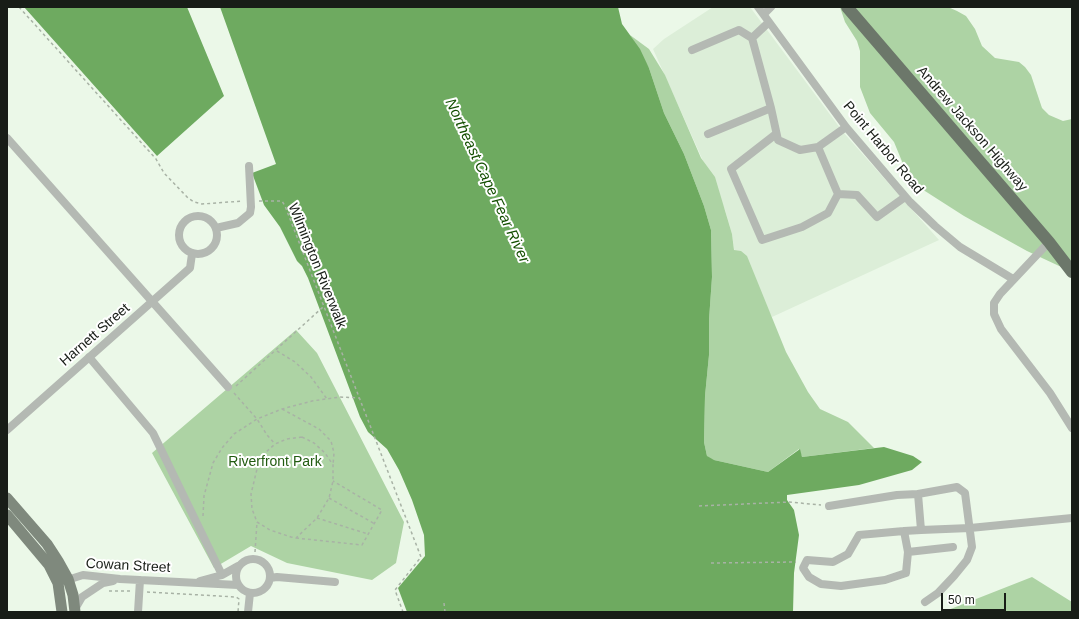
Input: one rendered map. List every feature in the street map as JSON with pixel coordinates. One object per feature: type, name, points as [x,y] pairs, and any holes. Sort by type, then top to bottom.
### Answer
[{"type":"highway","name":"Andrew Jackson Highway","points":[[847,7],[1049,242],[1072,272]]},
{"type":"main road","points":[[7,498],[47,544],[75,610]]},
{"type":"main road","points":[[7,515],[63,581],[62,612]]},
{"type":"street","name":"Point Harbor Road","points":[[758,7],[846,127],[905,197],[934,226],[960,247],[1013,280]]},
{"type":"street","points":[[764,14],[771,7]]},
{"type":"street","points":[[752,38],[769,22]]},
{"type":"street","points":[[692,50],[739,30],[752,38],[778,140],[800,150],[818,148],[846,127]]},
{"type":"street","points":[[708,134],[771,108]]},
{"type":"street","points":[[776,134],[731,169],[762,240],[802,227],[828,213],[838,194]]},
{"type":"street","points":[[7,138],[228,387]]},
{"type":"street","points":[[818,148],[838,194]]},
{"type":"street","points":[[216,228],[232,225],[246,218],[250,213],[251,201],[249,166]]},
{"type":"street","points":[[838,194],[857,194],[876,217],[905,197]]},
{"type":"street","points":[[201,216],[213,222],[216,228],[217,239],[212,248],[203,254],[192,254],[181,246],[178,234],[183,222],[188,218],[201,216]]},
{"type":"street","points":[[1049,242],[1000,294],[994,303],[994,314],[997,322],[1054,399],[1072,428]]},
{"type":"street","name":"Harnett Street","points":[[7,430],[190,268],[192,254]]},
{"type":"street","points":[[89,357],[153,433],[222,575]]},
{"type":"street","points":[[829,506],[957,487],[965,493],[972,547],[967,560],[938,593],[925,602]]},
{"type":"street","points":[[918,494],[921,530]]},
{"type":"street","points":[[904,531],[908,552],[906,573],[885,580],[841,586],[821,584],[809,578],[803,568],[807,560],[814,559],[833,562],[848,554],[859,535],[904,531],[970,528],[1072,518]]},
{"type":"street","points":[[908,552],[953,547]]},
{"type":"street","points":[[254,558],[264,562],[268,567],[270,578],[264,589],[259,592],[250,593],[238,585],[236,579],[238,566],[242,562],[254,558]]},
{"type":"street","name":"Cowan Street","points":[[198,582],[222,575],[238,566]]},
{"type":"street","name":"Cowan Street","points":[[63,581],[83,575],[120,579],[238,585]]},
{"type":"street","points":[[270,578],[277,577],[335,582]]},
{"type":"street","points":[[75,610],[82,597],[90,591],[104,582],[120,579]]},
{"type":"street","points":[[138,612],[140,580]]},
{"type":"street","points":[[248,612],[250,593]]},
{"type":"path","name":"Wilmington Riverwalk","points":[[19,7],[156,159],[164,173],[188,198],[194,202],[202,204],[282,201],[421,556],[395,590],[403,612]]},
{"type":"path","points":[[274,444],[267,436],[257,419],[232,390],[323,307]]},
{"type":"path","points":[[277,350],[295,362],[311,377],[327,399]]},
{"type":"path","points":[[202,533],[204,496],[213,463],[222,448],[234,434],[257,419],[282,409],[312,401],[360,398]]},
{"type":"path","points":[[282,409],[319,429],[331,441],[334,453],[333,482],[329,498],[317,518],[296,538]]},
{"type":"path","points":[[255,552],[257,522],[252,509],[251,494],[254,480],[265,453],[274,444],[287,438],[302,437],[314,443],[325,453],[333,465]]},
{"type":"path","points":[[257,522],[270,530],[296,538],[362,545],[382,510],[333,482]]},
{"type":"path","points":[[329,498],[375,524]]},
{"type":"path","points":[[699,506],[789,502],[829,506]]},
{"type":"path","points":[[317,518],[368,534]]},
{"type":"path","points":[[710,563],[806,562]]},
{"type":"path","points":[[106,591],[236,597],[239,599],[238,612]]},
{"type":"path","points":[[444,603],[445,612]]},
{"type":"shaded area","points":[[713,7],[750,7],[843,132],[939,240],[772,317],[736,262],[732,234],[725,210],[653,49],[664,39]]},
{"type":"green space","points":[[840,7],[948,7],[957,11],[966,16],[975,29],[982,46],[995,58],[1019,62],[1025,67],[1031,75],[1042,108],[1049,115],[1063,121],[1072,119],[1072,272],[1027,251],[964,216],[914,184],[908,176],[894,142],[870,113],[860,87],[860,51],[857,41],[845,22]]},
{"type":"green space","points":[[630,35],[649,49],[665,75],[701,158],[715,177],[732,234],[734,250],[741,251],[747,256],[786,352],[808,392],[820,409],[848,422],[874,448],[802,457],[799,449],[768,472],[708,459],[704,442],[705,396],[709,355],[709,320],[712,277],[711,230],[704,206],[684,154],[664,113],[649,68]]},
{"type":"green space","name":"Riverfront Park","points":[[296,330],[317,353],[404,522],[396,563],[372,580],[287,563],[251,546],[214,568],[152,453]]},
{"type":"green space","points":[[1032,577],[1072,602],[1072,612],[943,612]]},
{"type":"water","points":[[24,7],[187,7],[224,96],[157,156]]},
{"type":"water","name":"Northeast Cape Fear River","points":[[220,7],[618,7],[622,24],[640,49],[649,68],[664,113],[684,154],[704,206],[711,230],[712,277],[709,320],[709,355],[705,396],[704,442],[707,456],[714,460],[768,472],[800,449],[802,457],[884,447],[913,456],[922,462],[912,470],[859,485],[787,495],[787,500],[794,510],[799,535],[794,573],[793,612],[407,612],[398,588],[425,556],[424,535],[412,500],[399,470],[387,449],[368,432],[360,417],[308,278],[302,266],[297,261],[280,227],[264,205],[252,173],[276,164]]}]
